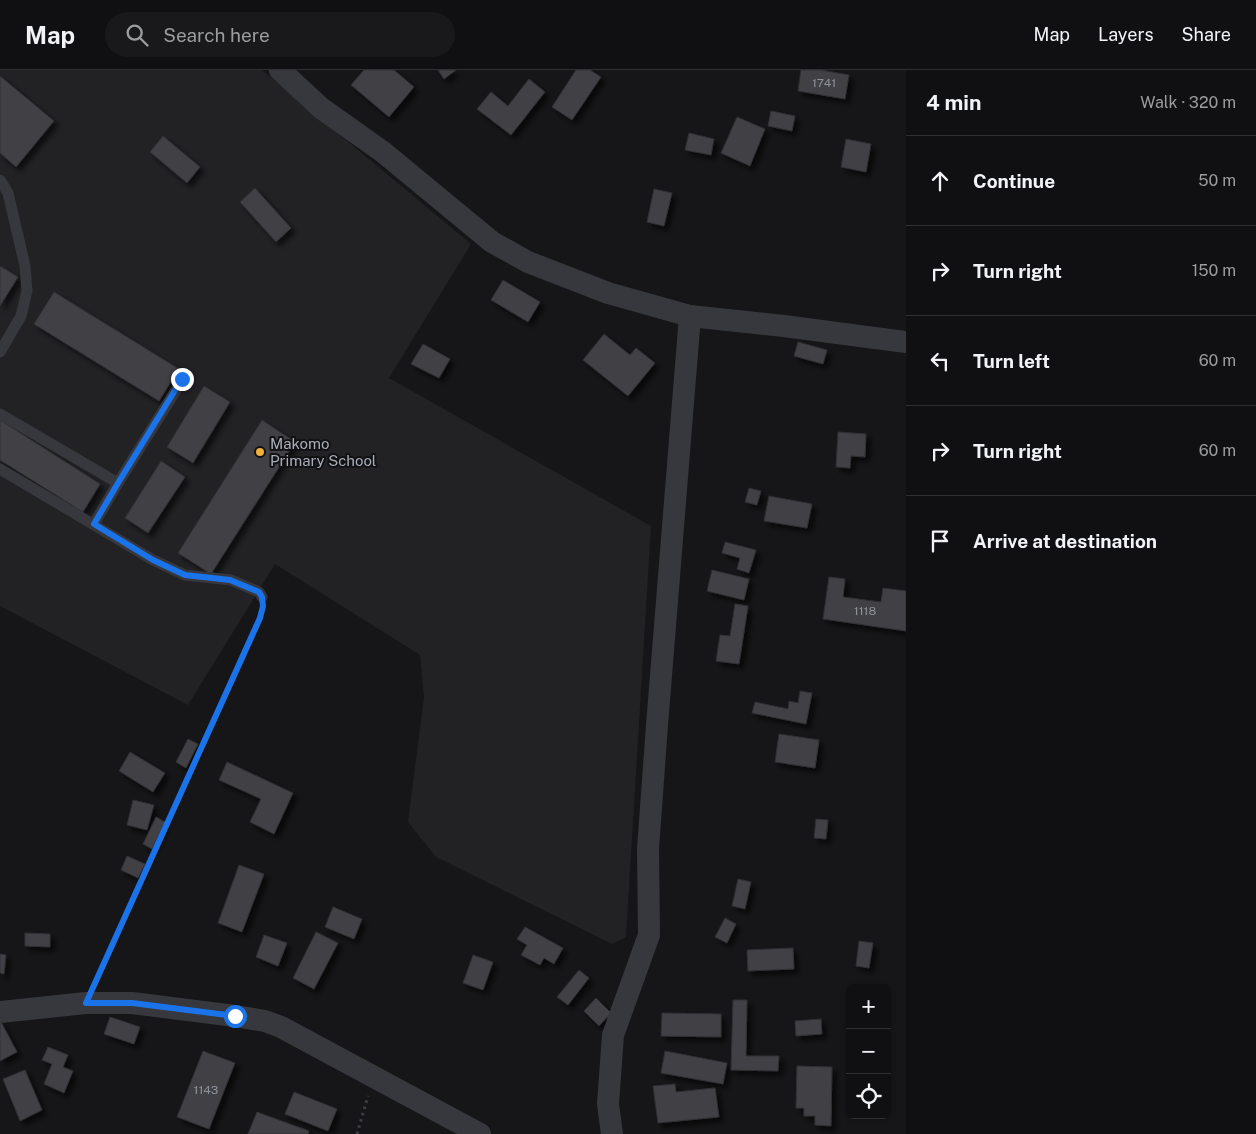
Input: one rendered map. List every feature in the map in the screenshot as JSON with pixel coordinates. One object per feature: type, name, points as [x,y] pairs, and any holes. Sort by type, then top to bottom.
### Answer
[{"type":"street","points":[[280,70],[322,108],[383,152],[492,242],[528,262],[608,292],[690,316],[906,342]]},
{"type":"street","points":[[612,1134],[608,1104],[613,1035],[649,935],[648,849],[656,725],[690,316]]},
{"type":"street","points":[[0,1012],[86,1003],[132,1003],[265,1021],[281,1027],[480,1134]]},
{"type":"lane","points":[[0,180],[8,193],[25,266],[27,291],[21,316],[0,352]]},
{"type":"lane","points":[[94,524],[182,379]]},
{"type":"lane","points":[[0,414],[118,483]]},
{"type":"lane","points":[[0,470],[153,560],[185,575],[230,580],[259,592],[262,597]]},
{"type":"path","points":[[86,1003],[260,618],[263,606],[262,597]]},
{"type":"path","points":[[357,1134],[373,1077]]},
{"type":"shaded area","name":"Makomo Primary School","points":[[0,70],[262,70],[471,244],[389,378],[651,526],[626,937],[612,944],[436,857],[408,822],[424,697],[420,655],[275,564],[188,705],[0,606]]},
{"type":"building","points":[[364,70],[394,70],[414,87],[389,117],[351,85]]},
{"type":"building","points":[[438,70],[456,70],[444,79]]},
{"type":"building","points":[[576,70],[590,70],[601,77],[572,120],[552,107]]},
{"type":"building","points":[[801,70],[821,70],[849,75],[845,99],[798,91]]},
{"type":"building","points":[[0,76],[54,121],[16,167],[0,153]]},
{"type":"building","points":[[529,79],[545,92],[511,135],[477,109],[491,92],[508,106]]},
{"type":"building","points":[[771,111],[795,116],[792,131],[768,126]]},
{"type":"building","points":[[737,117],[765,129],[750,166],[721,153]]},
{"type":"building","points":[[689,133],[714,139],[711,155],[685,150]]},
{"type":"building","points":[[163,136],[200,167],[187,183],[150,152]]},
{"type":"building","points":[[846,139],[871,144],[866,172],[841,167]]},
{"type":"building","points":[[255,188],[291,228],[276,242],[240,202]]},
{"type":"building","points":[[654,189],[672,193],[664,226],[647,222]]},
{"type":"building","points":[[0,266],[18,277],[0,306]]},
{"type":"building","points":[[503,280],[540,302],[528,322],[491,300]]},
{"type":"building","points":[[54,292],[179,369],[159,401],[34,324]]},
{"type":"building","points":[[604,334],[630,355],[636,348],[655,363],[628,396],[583,360]]},
{"type":"building","points":[[798,342],[827,350],[823,364],[794,356]]},
{"type":"building","points":[[423,344],[450,359],[439,378],[411,364]]},
{"type":"building","points":[[204,386],[230,402],[193,463],[167,447]]},
{"type":"building","points":[[0,420],[100,484],[83,512],[0,460]]},
{"type":"building","points":[[262,420],[295,442],[211,574],[178,553]]},
{"type":"building","points":[[838,432],[866,434],[865,457],[851,456],[850,468],[836,467]]},
{"type":"building","points":[[161,461],[185,477],[148,533],[125,518]]},
{"type":"building","points":[[749,488],[761,491],[757,505],[745,502]]},
{"type":"building","points":[[769,496],[812,504],[807,528],[764,521]]},
{"type":"building","points":[[725,542],[756,550],[749,573],[737,569],[740,558],[722,553]]},
{"type":"building","points":[[712,570],[749,579],[744,600],[707,591]]},
{"type":"building","points":[[829,577],[845,579],[843,597],[881,602],[883,588],[906,591],[906,631],[823,619]]},
{"type":"building","points":[[735,604],[748,606],[739,664],[716,661],[720,635],[730,636]]},
{"type":"building","points":[[800,691],[812,693],[806,724],[752,713],[755,702],[788,709],[789,701],[798,703]]},
{"type":"building","points":[[779,734],[819,740],[815,768],[775,762]]},
{"type":"building","points":[[188,739],[198,744],[186,768],[176,762]]},
{"type":"building","points":[[130,752],[165,773],[153,792],[119,771]]},
{"type":"building","points":[[227,762],[293,793],[274,834],[250,822],[261,799],[219,780]]},
{"type":"building","points":[[133,800],[154,805],[147,830],[127,825]]},
{"type":"building","points":[[156,817],[165,822],[152,849],[143,844]]},
{"type":"building","points":[[816,819],[828,820],[826,839],[814,838]]},
{"type":"building","points":[[127,856],[145,864],[138,878],[121,870]]},
{"type":"building","points":[[239,865],[264,874],[242,932],[218,923]]},
{"type":"building","points":[[738,879],[751,882],[745,909],[732,906]]},
{"type":"building","points":[[333,907],[362,919],[354,939],[325,927]]},
{"type":"building","points":[[725,918],[736,924],[727,943],[715,937]]},
{"type":"building","points":[[525,927],[563,948],[554,964],[544,958],[540,965],[521,955],[527,945],[517,939]]},
{"type":"building","points":[[316,932],[338,943],[314,989],[293,978]]},
{"type":"building","points":[[25,933],[50,934],[50,947],[25,946]]},
{"type":"building","points":[[264,935],[287,943],[278,966],[256,957]]},
{"type":"building","points":[[859,941],[873,943],[869,968],[856,966]]},
{"type":"building","points":[[793,948],[794,969],[748,971],[747,950]]},
{"type":"building","points":[[0,954],[6,955],[4,974],[0,973]]},
{"type":"building","points":[[473,955],[493,962],[483,990],[463,983]]},
{"type":"building","points":[[579,970],[589,978],[568,1005],[557,997]]},
{"type":"building","points":[[596,998],[611,1013],[599,1026],[584,1011]]},
{"type":"building","points":[[733,1000],[747,1000],[746,1056],[779,1056],[778,1071],[731,1070]]},
{"type":"building","points":[[662,1013],[721,1014],[721,1037],[661,1036]]},
{"type":"building","points":[[110,1017],[140,1027],[134,1044],[104,1034]]},
{"type":"building","points":[[821,1019],[822,1034],[796,1036],[795,1021]]},
{"type":"building","points":[[0,1020],[17,1052],[0,1061]]},
{"type":"building","points":[[48,1047],[68,1055],[63,1067],[73,1071],[64,1093],[44,1084],[52,1064],[42,1060]]},
{"type":"building","points":[[203,1051],[235,1063],[209,1129],[177,1117]]},
{"type":"building","points":[[665,1051],[727,1063],[723,1084],[661,1073]]},
{"type":"building","points":[[797,1066],[832,1067],[831,1126],[815,1125],[815,1116],[804,1116],[804,1108],[796,1108]]},
{"type":"building","points":[[25,1070],[42,1110],[20,1121],[3,1079]]},
{"type":"building","points":[[675,1084],[676,1092],[715,1088],[719,1117],[658,1123],[653,1086]]},
{"type":"building","points":[[294,1092],[337,1109],[328,1131],[285,1114]]},
{"type":"building","points":[[257,1112],[309,1131],[308,1134],[248,1134]]},
{"type":"place","name":"Makomo Primary School","points":[[260,452]]},
{"type":"route","points":[[182,379],[94,524],[153,560],[185,575],[230,580],[259,592],[262,597],[263,606],[260,618],[86,1003],[132,1003],[235,1016]]}]
